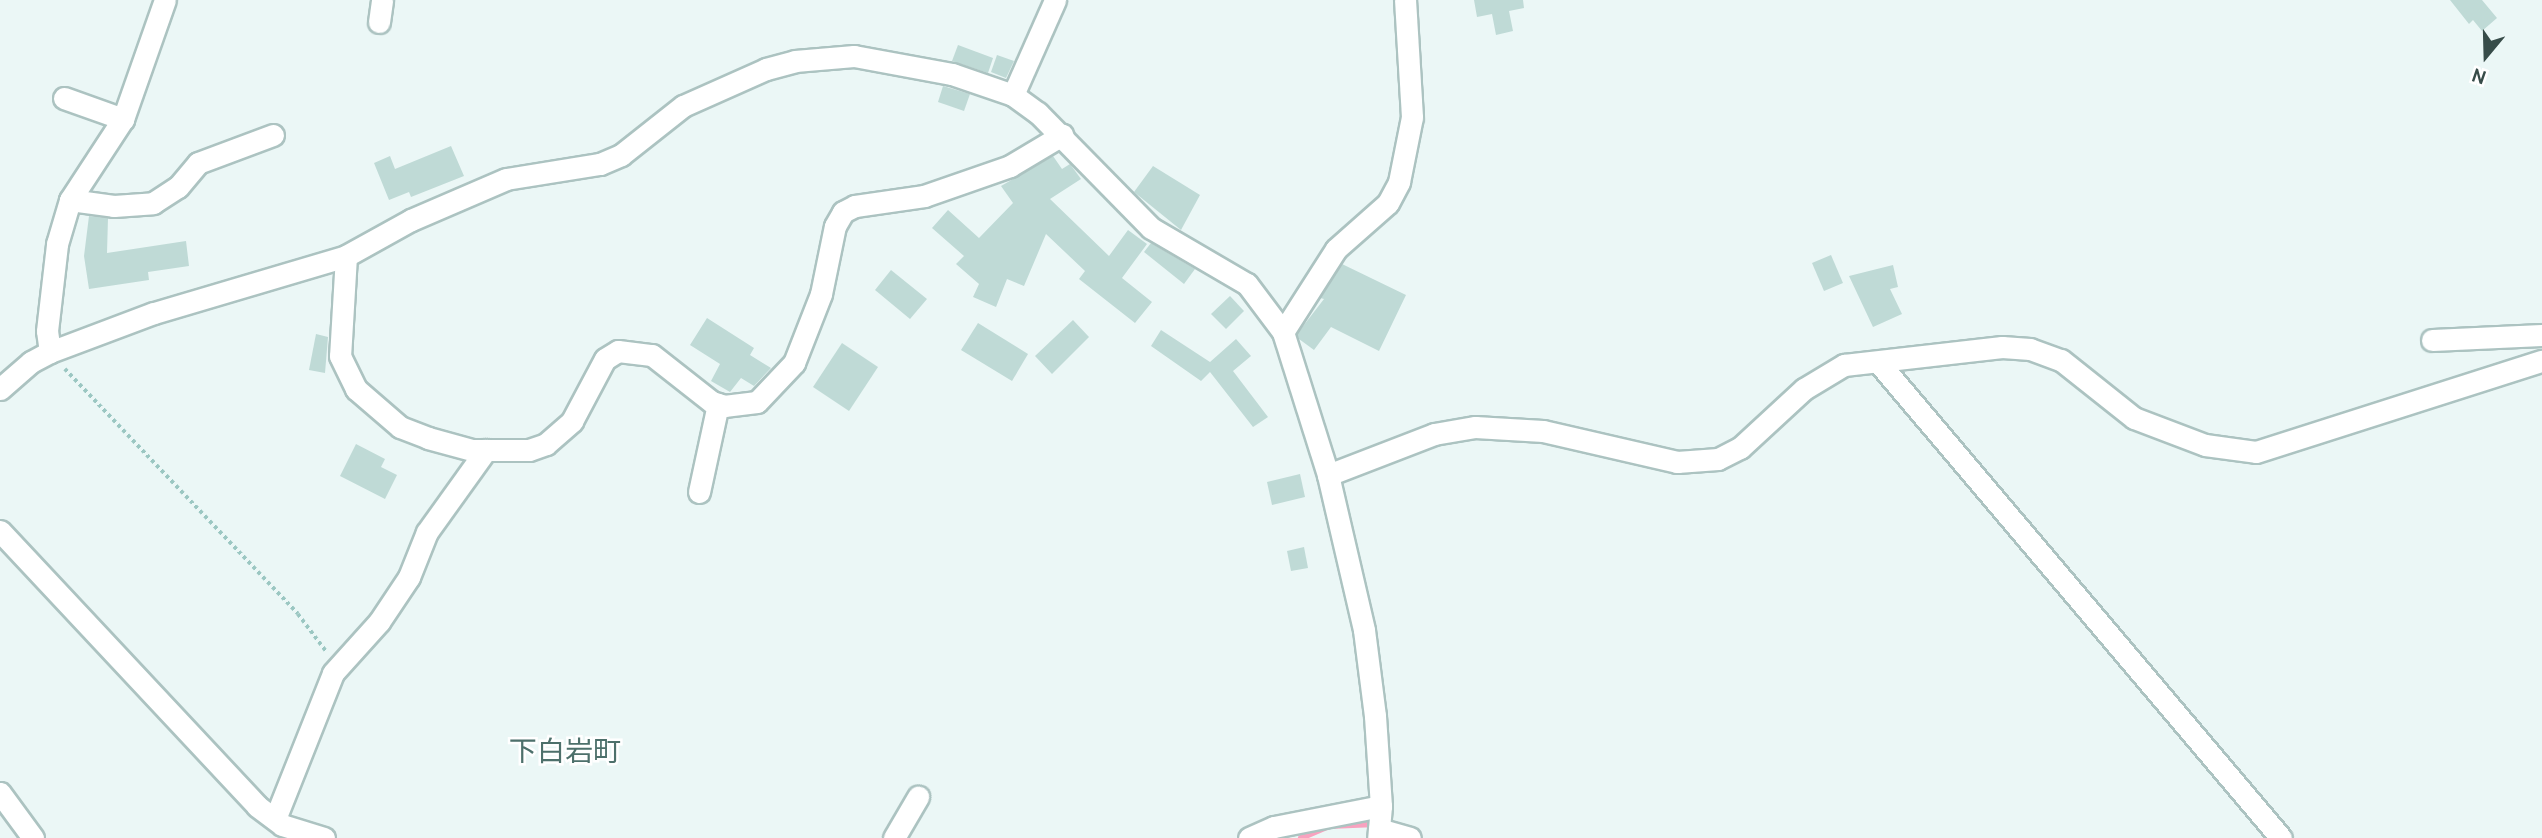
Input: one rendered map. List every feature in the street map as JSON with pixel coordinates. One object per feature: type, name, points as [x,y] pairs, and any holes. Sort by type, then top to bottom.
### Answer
[{"type":"street","points":[[50,352],[47,331],[57,244],[70,200],[123,119],[165,0]]},
{"type":"street","points":[[379,22],[382,0]]},
{"type":"street","points":[[1013,95],[1055,0]]},
{"type":"street","points":[[1283,332],[1336,249],[1388,204],[1399,182],[1412,117],[1405,0]]},
{"type":"street","points":[[0,389],[31,362],[50,352],[154,313],[346,256],[411,220],[506,178],[600,164],[621,155],[683,106],[733,80],[795,61],[854,56],[952,74],[1013,95],[1062,135],[1151,228],[1247,284],[1283,332],[1328,475],[1364,630],[1381,806],[1378,834],[1410,838]]},
{"type":"street","points":[[64,99],[123,119]]},
{"type":"street","points":[[70,200],[114,206],[153,202],[178,187],[198,163],[273,135]]},
{"type":"street","points":[[346,256],[340,356],[356,389],[400,427],[463,448],[528,450],[558,436],[584,404],[605,359],[618,351],[652,355],[718,404],[757,402],[794,363],[821,294],[835,226],[843,212],[855,206],[924,196],[1010,166],[1062,135]]},
{"type":"street","points":[[2432,340],[2542,335]]},
{"type":"street","points":[[1328,475],[1434,433],[1475,427],[1543,431],[1677,462],[1718,459],[1740,448],[1822,377],[1843,365],[2002,347],[2031,349],[2061,360],[2134,418],[2205,445],[2256,452],[2542,361]]},
{"type":"street","points":[[1879,363],[2281,838]]},
{"type":"street","points":[[699,492],[718,404]]},
{"type":"street","points":[[275,819],[333,673],[379,622],[409,576],[427,532],[486,450]]},
{"type":"street","points":[[0,531],[275,819],[324,838]]},
{"type":"street","points":[[0,793],[33,838]]},
{"type":"street","points":[[894,838],[918,797]]},
{"type":"street","points":[[1249,838],[1275,827],[1381,806]]},
{"type":"path","points":[[50,352],[298,614],[328,655],[333,673]]},
{"type":"building","points":[[1474,0],[1523,0],[1524,8],[1509,11],[1513,31],[1496,35],[1492,14],[1477,17]]},
{"type":"building","points":[[2450,0],[2482,0],[2497,18],[2482,31],[2473,20],[2469,24]]},
{"type":"building","points":[[958,45],[993,58],[988,73],[952,61]]},
{"type":"building","points":[[997,55],[1014,61],[1006,78],[991,72]]},
{"type":"building","points":[[943,86],[970,94],[964,111],[938,102]]},
{"type":"building","points":[[451,146],[464,176],[411,197],[409,192],[389,200],[374,163],[390,156],[395,169]]},
{"type":"building","points":[[1053,156],[1062,169],[1070,164],[1081,179],[1050,199],[1109,256],[1128,230],[1147,244],[1122,278],[1152,302],[1135,323],[1079,279],[1085,271],[1046,234],[1024,286],[1007,279],[996,307],[973,297],[979,284],[956,264],[964,256],[932,228],[948,210],[979,238],[1013,203],[1001,186]]},
{"type":"building","points":[[1153,166],[1200,195],[1181,230],[1134,192]]},
{"type":"building","points":[[89,216],[108,218],[107,253],[186,241],[189,266],[148,272],[149,280],[89,289],[84,256]]},
{"type":"building","points":[[1151,243],[1195,269],[1184,284],[1144,252]]},
{"type":"building","points":[[1831,255],[1843,283],[1824,291],[1812,263]]},
{"type":"building","points":[[1342,264],[1406,295],[1379,351],[1331,327],[1314,350],[1299,339],[1297,334],[1324,299],[1320,298]]},
{"type":"building","points":[[1893,265],[1898,287],[1890,289],[1902,314],[1873,327],[1849,276]]},
{"type":"building","points":[[891,270],[927,299],[910,319],[875,290]]},
{"type":"building","points":[[1230,296],[1244,311],[1226,329],[1211,314]]},
{"type":"building","points":[[707,318],[754,348],[750,355],[771,368],[754,386],[741,378],[730,392],[711,381],[720,364],[690,345]]},
{"type":"building","points":[[1073,320],[1089,337],[1052,374],[1035,356]]},
{"type":"building","points":[[978,323],[1028,354],[1012,381],[961,350]]},
{"type":"building","points":[[1161,330],[1210,362],[1236,339],[1251,356],[1233,371],[1268,417],[1253,427],[1210,372],[1201,381],[1151,346]]},
{"type":"building","points":[[316,334],[328,337],[325,373],[309,370]]},
{"type":"building","points":[[842,343],[878,367],[849,411],[813,387]]},
{"type":"building","points":[[356,444],[385,459],[381,467],[397,475],[385,499],[340,476]]},
{"type":"building","points":[[1300,474],[1305,497],[1272,505],[1267,482]]},
{"type":"building","points":[[1304,547],[1308,568],[1291,571],[1287,551]]},
{"type":"waterway","points":[[1301,838],[1329,826],[1377,824]]},
{"type":"district","name":"下白岩町","points":[[565,751]]}]
